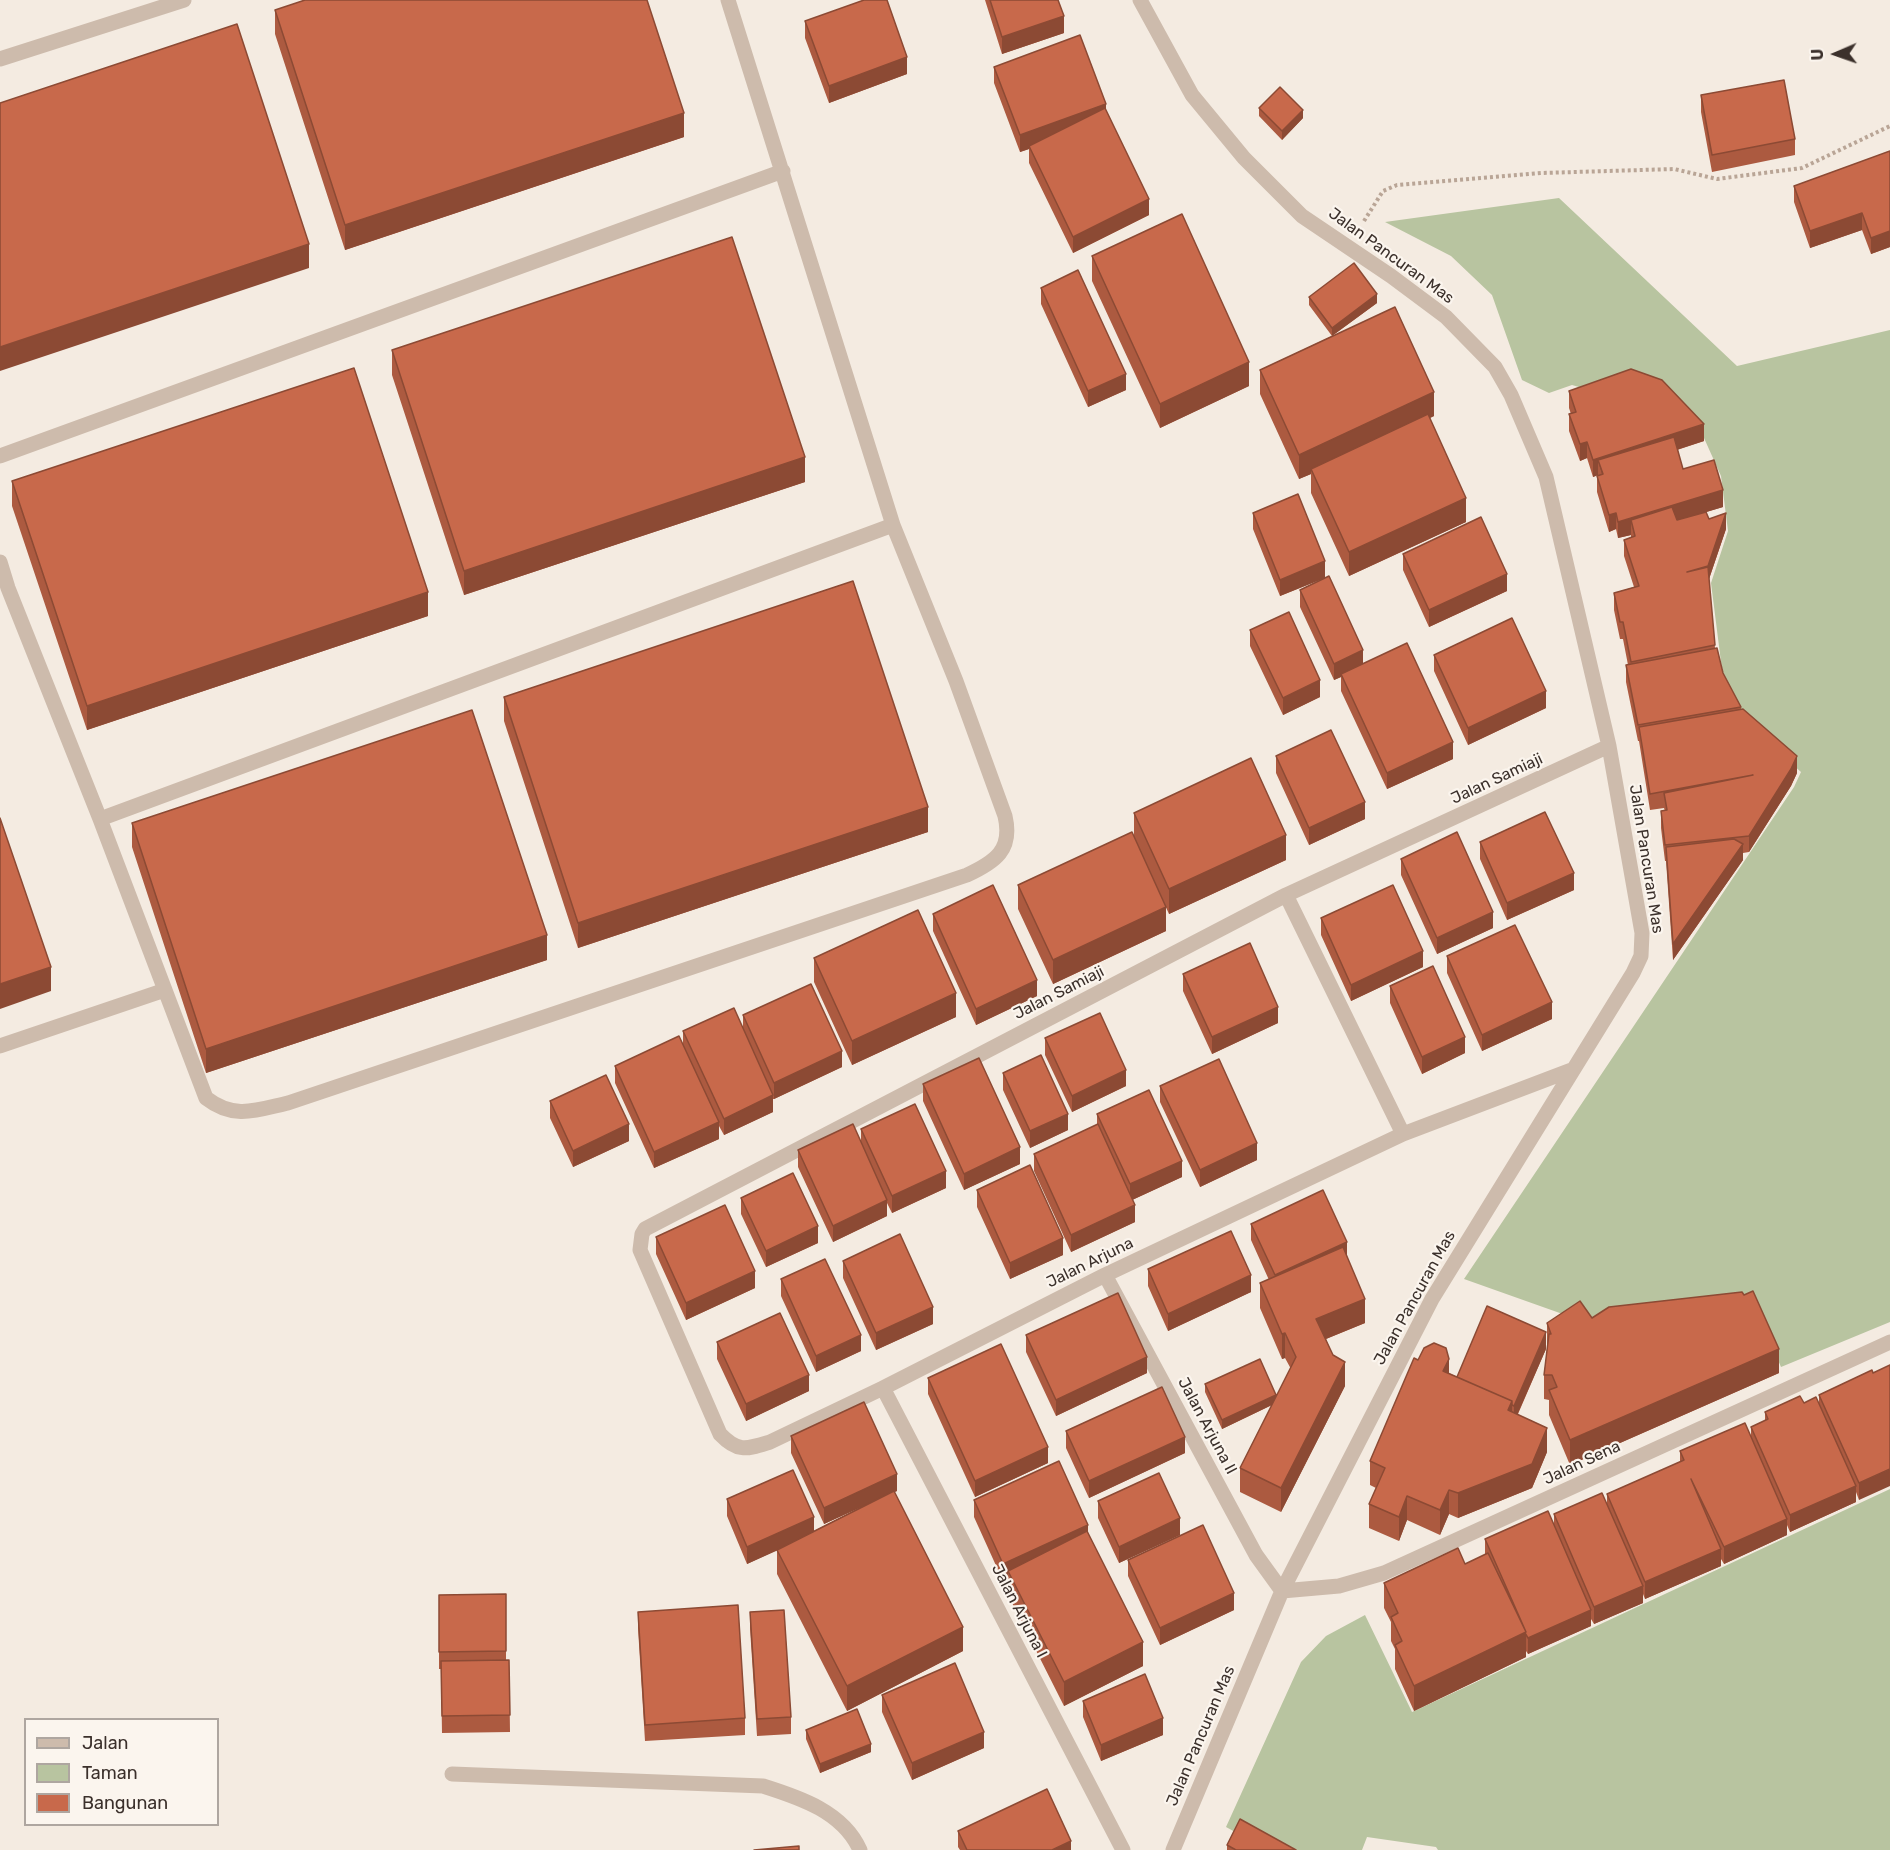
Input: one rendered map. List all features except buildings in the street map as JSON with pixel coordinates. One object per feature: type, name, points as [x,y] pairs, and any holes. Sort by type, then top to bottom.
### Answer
[{"type":"street","points":[[0,59],[184,0]]},
{"type":"street","points":[[0,562],[4,590],[100,819],[206,1098],[218,1107],[233,1112],[254,1111],[310,1095],[967,875],[996,859],[1007,834],[1005,816],[956,681],[893,525],[728,0]]},
{"type":"street","name":"Jalan Pancuran Mas","points":[[1140,0],[1192,95],[1244,158],[1302,216],[1391,276],[1446,317],[1495,367],[1511,395],[1546,477],[1609,746],[1642,933],[1641,956],[1633,973],[1432,1299],[1282,1591],[1173,1850]]},
{"type":"street","points":[[0,456],[783,171]]},
{"type":"street","points":[[100,819],[893,525]]},
{"type":"street","name":"Jalan Samiaji","points":[[681,1345],[642,1258],[641,1242],[645,1229],[1287,895],[1609,746]]},
{"type":"street","points":[[1287,895],[1402,1134]]},
{"type":"street","points":[[0,1046],[165,990]]},
{"type":"street","name":"Jalan Arjuna","points":[[681,1345],[720,1434],[727,1442],[741,1449],[770,1442],[883,1388],[1105,1275],[1402,1134],[1574,1069]]},
{"type":"street","name":"Jalan Arjuna II","points":[[1105,1275],[1256,1554],[1282,1591]]},
{"type":"street","name":"Jalan Sena","points":[[1282,1591],[1340,1586],[1384,1574],[1890,1342]]},
{"type":"street","name":"Jalan Arjuna I","points":[[883,1388],[1123,1850]]},
{"type":"street","points":[[452,1774],[764,1786],[796,1796],[836,1817],[853,1835],[860,1850]]},
{"type":"path","points":[[1348,247],[1383,191],[1397,185],[1542,173],[1674,169],[1716,179],[1802,168],[1890,126]]},
{"type":"green space","points":[[1559,198],[1737,366],[1890,330],[1890,1322],[1781,1367],[1756,1309],[1602,1328],[1464,1279],[1794,787],[1801,772],[1742,719],[1726,688],[1711,583],[1728,531],[1721,476],[1704,438],[1658,388],[1603,394],[1572,385],[1549,393],[1522,380],[1492,295],[1451,256],[1385,222]]},
{"type":"green space","points":[[1890,1489],[1890,1850],[1438,1850],[1436,1847],[1367,1837],[1362,1850],[1268,1850],[1226,1827],[1301,1662],[1326,1636],[1365,1615],[1412,1712]]}]
